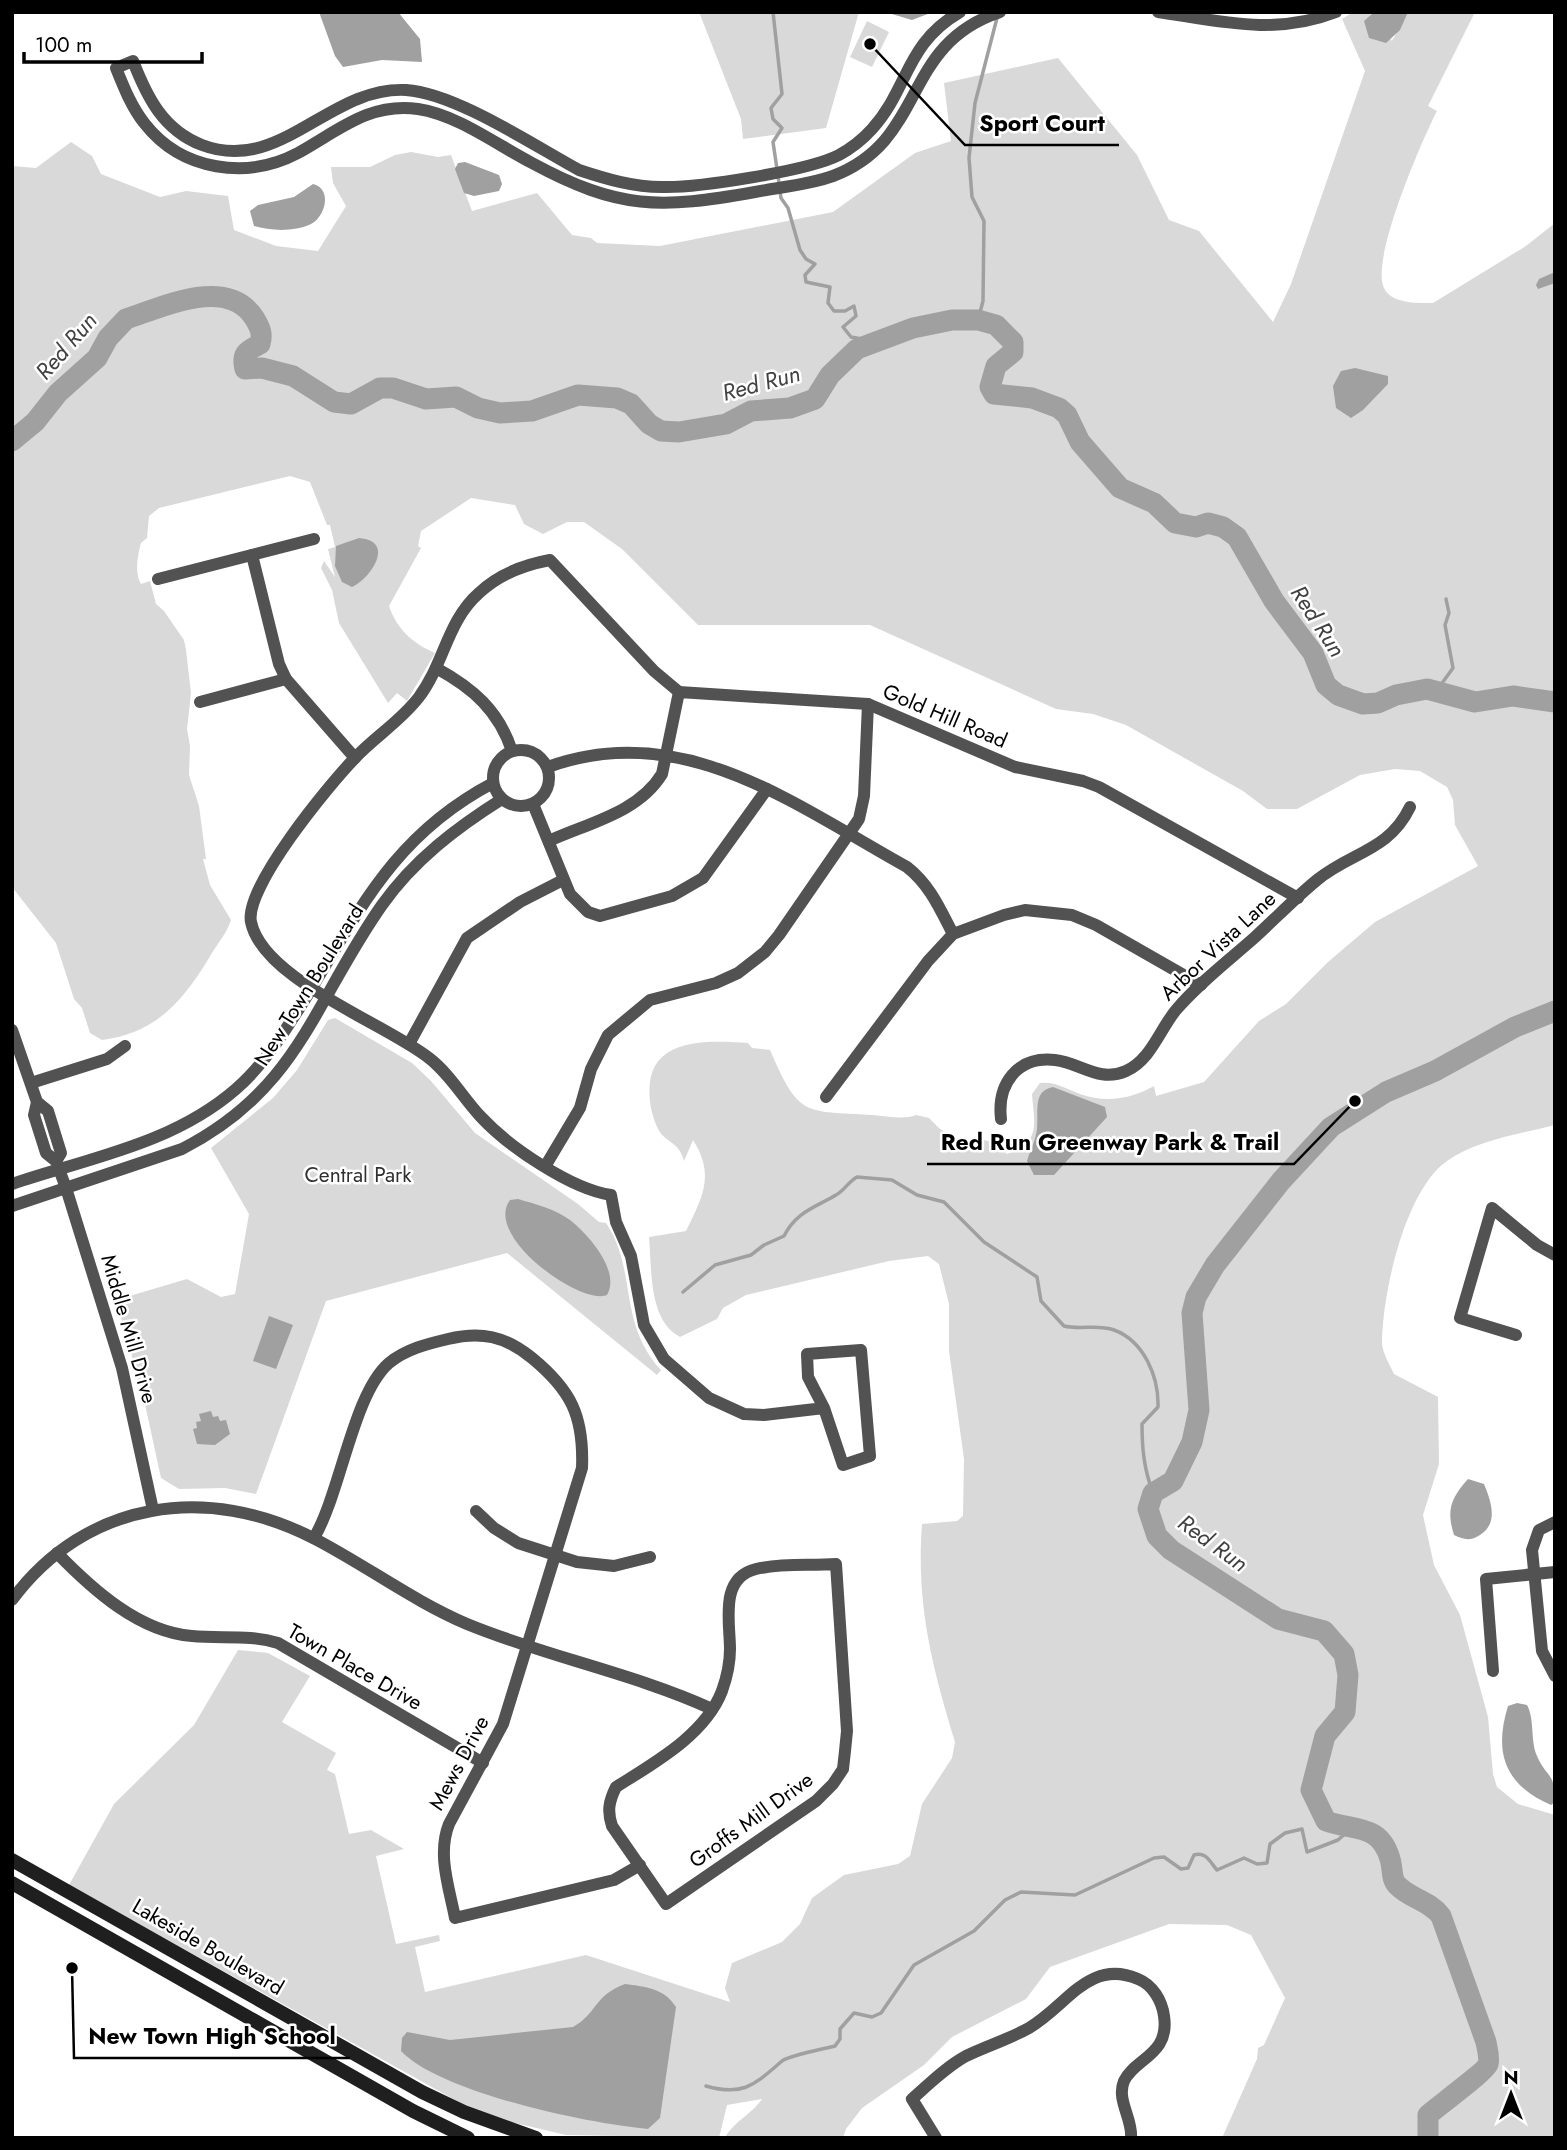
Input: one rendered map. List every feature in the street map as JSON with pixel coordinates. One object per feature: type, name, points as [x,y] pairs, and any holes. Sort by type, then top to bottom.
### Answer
[{"type":"main road","name":"Lakeside Boulevard","points":[[12,1860],[422,2092],[464,2112],[536,2138]]},
{"type":"main road","name":"Lakeside Boulevard","points":[[12,1883],[413,2111],[468,2138]]},
{"type":"street","points":[[960,12],[938,27],[919,47],[889,106],[872,130],[838,155],[810,165],[680,187],[618,182],[579,170],[448,99],[404,90],[385,91],[348,101],[291,135],[261,148],[227,151],[192,141],[168,123],[150,101],[133,61],[116,68],[135,109],[155,136],[171,149],[206,165],[225,169],[264,166],[299,152],[368,113],[402,107],[441,115],[572,184],[616,200],[681,204],[814,181],[858,164],[884,143],[904,115],[932,59],[969,26],[1000,12]]},
{"type":"street","points":[[1158,12],[1245,26],[1298,23],[1336,12]]},
{"type":"street","points":[[158,579],[314,539]]},
{"type":"street","points":[[252,555],[279,664],[286,680],[355,758]]},
{"type":"street","points":[[549,841],[633,804],[656,784],[662,774],[679,692],[653,671],[550,560],[511,571],[478,593],[463,610],[436,668],[403,715],[355,758],[287,843],[251,905],[251,921],[264,947],[311,988],[409,1044],[444,1072],[496,1133],[579,1186],[611,1195],[616,1222],[631,1256],[644,1325],[664,1359],[709,1398],[744,1414],[764,1415],[824,1408]]},
{"type":"street","points":[[436,668],[465,684],[483,701],[496,716],[512,751]]},
{"type":"street","points":[[200,702],[286,680]]},
{"type":"street","name":"Gold Hill Road","points":[[679,692],[868,704],[1015,767],[1083,781],[1099,787],[1298,898]]},
{"type":"street","points":[[546,1165],[580,1108],[591,1069],[608,1035],[650,1000],[716,983],[754,962],[779,935],[849,835],[863,808],[868,704]]},
{"type":"street","points":[[512,751],[536,753],[548,767],[547,790],[533,804],[516,806],[502,799],[493,783],[496,765],[512,751]]},
{"type":"street","points":[[548,767],[605,753],[666,753],[711,766],[767,789],[907,867],[922,879],[953,934]]},
{"type":"street","name":"New Town Boulevard","points":[[12,1184],[58,1165],[148,1142],[218,1104],[238,1087],[279,1041],[367,895],[396,858],[413,839],[449,810],[493,783]]},
{"type":"street","points":[[533,804],[563,880],[578,904],[600,916],[612,915],[688,889],[703,878],[767,789]]},
{"type":"street","name":"New Town Boulevard","points":[[12,1206],[183,1149],[252,1104],[272,1081],[327,999],[382,906],[400,882],[459,827],[502,799]]},
{"type":"street","name":"Arbor Vista Lane","points":[[1001,1119],[1000,1106],[1005,1082],[1023,1065],[1053,1060],[1101,1076],[1126,1070],[1138,1063],[1176,1010],[1201,985],[1328,872],[1394,834],[1410,807]]},
{"type":"street","points":[[409,1044],[467,938],[520,902],[563,880]]},
{"type":"street","points":[[826,1097],[928,961],[953,934],[1004,915],[1025,910],[1072,915],[1096,925],[1201,985]]},
{"type":"street","name":"Middle Mill Drive","points":[[12,1030],[37,1101],[34,1115],[46,1153],[58,1165],[122,1368],[153,1510]]},
{"type":"street","points":[[31,1083],[107,1059],[125,1046]]},
{"type":"street","points":[[1516,1335],[1460,1318],[1492,1208],[1537,1245],[1555,1255]]},
{"type":"street","name":"Mews Drive","points":[[314,1538],[326,1518],[367,1393],[377,1377],[404,1353],[426,1344],[467,1334],[484,1334],[518,1346],[556,1378],[576,1410],[581,1428],[582,1468],[503,1724],[444,1836],[444,1858],[455,1918],[614,1880],[640,1865]]},
{"type":"street","points":[[861,1350],[870,1456],[843,1465],[824,1408],[808,1377],[807,1354],[861,1350]]},
{"type":"street","points":[[12,1600],[37,1570],[57,1553],[97,1528],[122,1517],[184,1507],[239,1511],[268,1519],[314,1538],[435,1609],[529,1644],[620,1673],[712,1709]]},
{"type":"street","points":[[476,1511],[504,1536],[556,1556],[595,1567],[614,1566],[650,1557]]},
{"type":"street","points":[[1555,1522],[1545,1525],[1535,1536],[1532,1550],[1542,1651],[1555,1676]]},
{"type":"street","name":"Town Place Drive","points":[[57,1553],[90,1587],[108,1601],[166,1632],[195,1637],[251,1637],[278,1643],[483,1763]]},
{"type":"street","name":"Groffs Mill Drive","points":[[836,1564],[847,1731],[843,1769],[816,1801],[666,1904],[612,1826],[609,1816],[611,1797],[616,1787],[701,1726],[712,1709],[721,1693],[729,1664],[728,1605],[735,1585],[752,1570],[836,1564]]},
{"type":"street","points":[[1493,1671],[1486,1579],[1555,1572]]},
{"type":"street","points":[[936,2138],[912,2099],[951,2065],[1042,2021],[1088,1980],[1106,1973],[1132,1976],[1144,1981],[1159,1999],[1165,2020],[1154,2054],[1128,2075],[1123,2083],[1121,2093],[1132,2127],[1131,2138]]},
{"type":"green space","points":[[699,12],[859,12],[826,128],[743,139],[741,119]]},
{"type":"green space","points":[[1353,12],[1374,12],[1370,15],[1392,41],[1408,12],[1475,12],[1428,106],[1437,111],[1400,200],[1384,253],[1382,274],[1384,288],[1388,293],[1406,302],[1433,303],[1526,246],[1555,223],[1555,1125],[1499,1138],[1472,1148],[1447,1161],[1432,1175],[1408,1218],[1391,1272],[1382,1344],[1394,1374],[1438,1397],[1439,1464],[1423,1515],[1434,1565],[1460,1615],[1488,1717],[1493,1774],[1497,1787],[1518,1804],[1555,1815],[1555,2138],[1222,2138],[1257,2059],[1258,2048],[1264,2045],[1285,1998],[1251,1935],[1227,1925],[1169,1924],[1050,1967],[1026,1999],[952,2037],[924,2065],[862,2108],[846,2129],[843,2138],[725,2138],[762,2099],[727,2105],[719,2138],[566,2135],[511,2122],[464,2105],[69,1885],[114,1804],[194,1725],[238,1650],[268,1653],[310,1676],[282,1722],[336,1753],[327,1770],[335,1774],[349,1834],[371,1830],[404,1849],[376,1856],[396,1944],[439,1935],[440,1941],[415,1947],[425,1992],[586,1955],[730,2002],[725,1988],[732,1963],[782,1942],[800,1924],[812,1898],[844,1875],[898,1864],[910,1856],[922,1804],[952,1758],[955,1742],[933,1661],[921,1582],[922,1524],[957,1521],[963,1516],[964,1459],[949,1351],[949,1304],[939,1264],[928,1256],[889,1261],[746,1295],[723,1308],[717,1319],[680,1337],[662,1319],[657,1306],[649,1237],[686,1231],[701,1196],[705,1175],[704,1164],[693,1140],[684,1161],[679,1150],[661,1134],[654,1118],[650,1082],[655,1067],[663,1056],[688,1044],[748,1043],[752,1048],[770,1050],[788,1088],[806,1106],[831,1113],[901,1117],[916,1115],[929,1118],[940,1129],[976,1150],[984,1140],[1004,1145],[1006,1154],[1026,1144],[1031,1138],[1034,1123],[1032,1094],[1040,1083],[1057,1085],[1083,1095],[1111,1099],[1138,1094],[1154,1086],[1156,1096],[1204,1082],[1259,1021],[1286,1004],[1328,962],[1375,922],[1478,866],[1455,825],[1453,800],[1447,787],[1420,771],[1395,769],[1360,775],[1297,809],[1267,809],[1243,791],[1126,725],[1093,714],[1056,709],[870,625],[698,625],[622,549],[584,522],[567,522],[543,534],[524,524],[515,505],[471,498],[421,531],[418,546],[421,548],[389,606],[396,622],[406,634],[435,653],[407,701],[397,693],[388,703],[339,623],[332,590],[321,568],[324,561],[335,577],[328,549],[335,547],[330,525],[327,525],[310,482],[290,476],[159,508],[149,516],[147,538],[141,543],[139,552],[138,574],[141,584],[150,581],[156,604],[184,640],[191,693],[187,729],[190,746],[189,775],[199,806],[206,859],[203,859],[210,885],[231,920],[199,974],[166,1013],[138,1030],[102,1040],[90,1033],[82,1008],[74,999],[56,943],[12,887],[12,166],[36,168],[71,142],[92,156],[101,174],[160,197],[186,191],[228,196],[234,230],[276,246],[318,251],[346,206],[333,183],[331,167],[370,167],[395,155],[411,152],[438,157],[451,155],[472,211],[537,193],[572,235],[591,238],[597,243],[660,246],[833,212],[915,153],[951,141],[944,83],[1058,58],[1137,155],[1169,220],[1199,231],[1273,322],[1291,284],[1365,71],[1342,19]]},
{"type":"green space","points":[[867,21],[889,32],[872,67],[850,57]]},
{"type":"green space","name":"Central Park","points":[[335,1018],[412,1063],[475,1133],[578,1204],[599,1222],[606,1223],[622,1259],[638,1334],[647,1352],[661,1370],[657,1375],[507,1253],[326,1301],[256,1494],[225,1488],[179,1489],[161,1478],[143,1395],[116,1300],[187,1279],[221,1297],[235,1294],[249,1214],[211,1148],[273,1098],[297,1070],[328,1020]]},
{"type":"shaded area","points":[[319,12],[398,12],[420,39],[422,62],[382,60],[343,67],[335,56]]},
{"type":"shaded area","points":[[885,12],[933,12],[912,20]]},
{"type":"shaded area","points":[[1374,12],[1408,12],[1400,30],[1386,43],[1369,38],[1364,21]]},
{"type":"shaded area","points":[[465,162],[499,175],[502,184],[499,191],[474,196],[464,193],[455,169],[458,163]]},
{"type":"shaded area","points":[[313,184],[323,191],[325,203],[320,216],[311,224],[282,230],[254,226],[250,211],[258,205],[294,197]]},
{"type":"shaded area","points":[[1555,272],[1555,283],[1538,289],[1536,285],[1539,279]]},
{"type":"shaded area","points":[[1355,368],[1388,376],[1388,384],[1363,410],[1351,418],[1336,408],[1333,386],[1341,371]]},
{"type":"shaded area","points":[[359,538],[370,541],[378,552],[372,568],[352,587],[342,582],[335,566],[336,546]]},
{"type":"shaded area","points":[[1053,1087],[1105,1107],[1107,1117],[1054,1175],[1034,1175],[1027,1161],[1036,1133],[1039,1098],[1046,1089]]},
{"type":"shaded area","points":[[518,1199],[558,1213],[585,1234],[600,1254],[610,1275],[607,1295],[594,1296],[577,1290],[539,1265],[522,1249],[510,1232],[505,1215],[510,1200]]},
{"type":"shaded area","points":[[269,1316],[293,1325],[276,1369],[253,1361]]},
{"type":"shaded area","points":[[211,1411],[213,1417],[218,1416],[220,1421],[226,1420],[230,1434],[215,1445],[197,1444],[193,1429],[197,1428],[196,1422],[201,1421],[199,1414]]},
{"type":"shaded area","points":[[1468,1479],[1484,1484],[1492,1511],[1486,1530],[1477,1537],[1467,1539],[1454,1535],[1450,1511],[1454,1498]]},
{"type":"shaded area","points":[[1517,1703],[1527,1705],[1535,1750],[1554,1785],[1555,1802],[1551,1805],[1523,1788],[1514,1778],[1503,1754],[1502,1739],[1508,1706]]},
{"type":"shaded area","points":[[625,1984],[660,1992],[676,2007],[660,2118],[648,2129],[591,2121],[481,2093],[421,2066],[401,2051],[402,2038],[407,2032],[450,2040],[573,2027],[607,1994]]},
{"type":"waterway","points":[[773,12],[782,94],[771,108],[773,119],[782,128],[773,142],[777,169]]},
{"type":"waterway","points":[[978,320],[983,301],[984,221],[972,197],[969,158],[975,103],[997,18]]},
{"type":"waterway","points":[[778,176],[781,198],[788,208],[800,250],[806,259],[815,264],[805,275],[806,282],[830,287],[828,303],[834,311],[845,311],[854,306],[856,316],[843,327],[851,337],[862,339],[865,346]]},
{"type":"waterway","name":"Red Run","points":[[12,441],[35,422],[58,393],[97,358],[108,338],[126,319],[194,298],[212,296],[229,299],[243,306],[255,319],[261,331],[261,340],[260,344],[245,356],[245,369],[262,368],[293,376],[334,402],[351,404],[380,388],[393,388],[426,399],[456,397],[478,408],[500,413],[532,411],[578,395],[617,398],[631,404],[649,424],[661,431],[679,432],[726,424],[751,411],[790,408],[815,399],[830,375],[857,349],[913,328],[952,320],[978,320],[996,325],[1013,342],[1013,352],[996,366],[990,387],[994,394],[1032,398],[1059,408],[1067,415],[1080,442],[1120,488],[1154,503],[1175,523],[1196,527],[1208,523],[1223,527],[1237,537],[1274,601],[1313,653],[1326,685],[1338,695],[1363,704],[1378,703],[1396,695],[1427,689],[1475,702],[1513,696],[1555,702]]},
{"type":"waterway","points":[[1437,690],[1453,668],[1445,625],[1449,613],[1446,599]]},
{"type":"waterway","name":"Red Run","points":[[1428,2138],[1428,2115],[1485,2068],[1489,2062],[1488,2053],[1441,1916],[1431,1906],[1408,1894],[1395,1883],[1390,1859],[1380,1839],[1364,1830],[1326,1821],[1311,1790],[1325,1736],[1345,1712],[1348,1675],[1344,1654],[1324,1631],[1278,1619],[1171,1550],[1157,1536],[1148,1509],[1153,1493],[1173,1481],[1192,1442],[1199,1410],[1192,1313],[1196,1297],[1215,1265],[1281,1181],[1331,1127],[1386,1092],[1435,1071],[1515,1027],[1555,1011]]},
{"type":"waterway","points":[[683,1292],[715,1265],[751,1255],[764,1245],[784,1236],[800,1216],[839,1193],[857,1177],[892,1180],[917,1195],[944,1202],[984,1242],[1037,1277],[1041,1301],[1064,1326],[1114,1330],[1125,1335],[1141,1351],[1148,1361],[1158,1396],[1158,1407],[1142,1424],[1144,1459],[1153,1493]]},
{"type":"waterway","points":[[706,2086],[740,2089],[756,2082],[786,2059],[835,2046],[840,2039],[840,2029],[854,2013],[872,2017],[881,2013],[914,1965],[974,1931],[1005,1900],[1021,1892],[1075,1895],[1154,1858],[1164,1857],[1181,1869],[1188,1868],[1194,1855],[1198,1854],[1207,1858],[1217,1870],[1244,1858],[1257,1864],[1267,1863],[1270,1844],[1285,1833],[1302,1829],[1307,1852],[1338,1840],[1355,1825]]},
{"type":"place","name":"Sport Court","points":[[870,44]]},
{"type":"place","name":"Red Run Greenway Park & Trail","points":[[1355,1101]]},
{"type":"place","name":"New Town High School","points":[[72,1968]]}]
